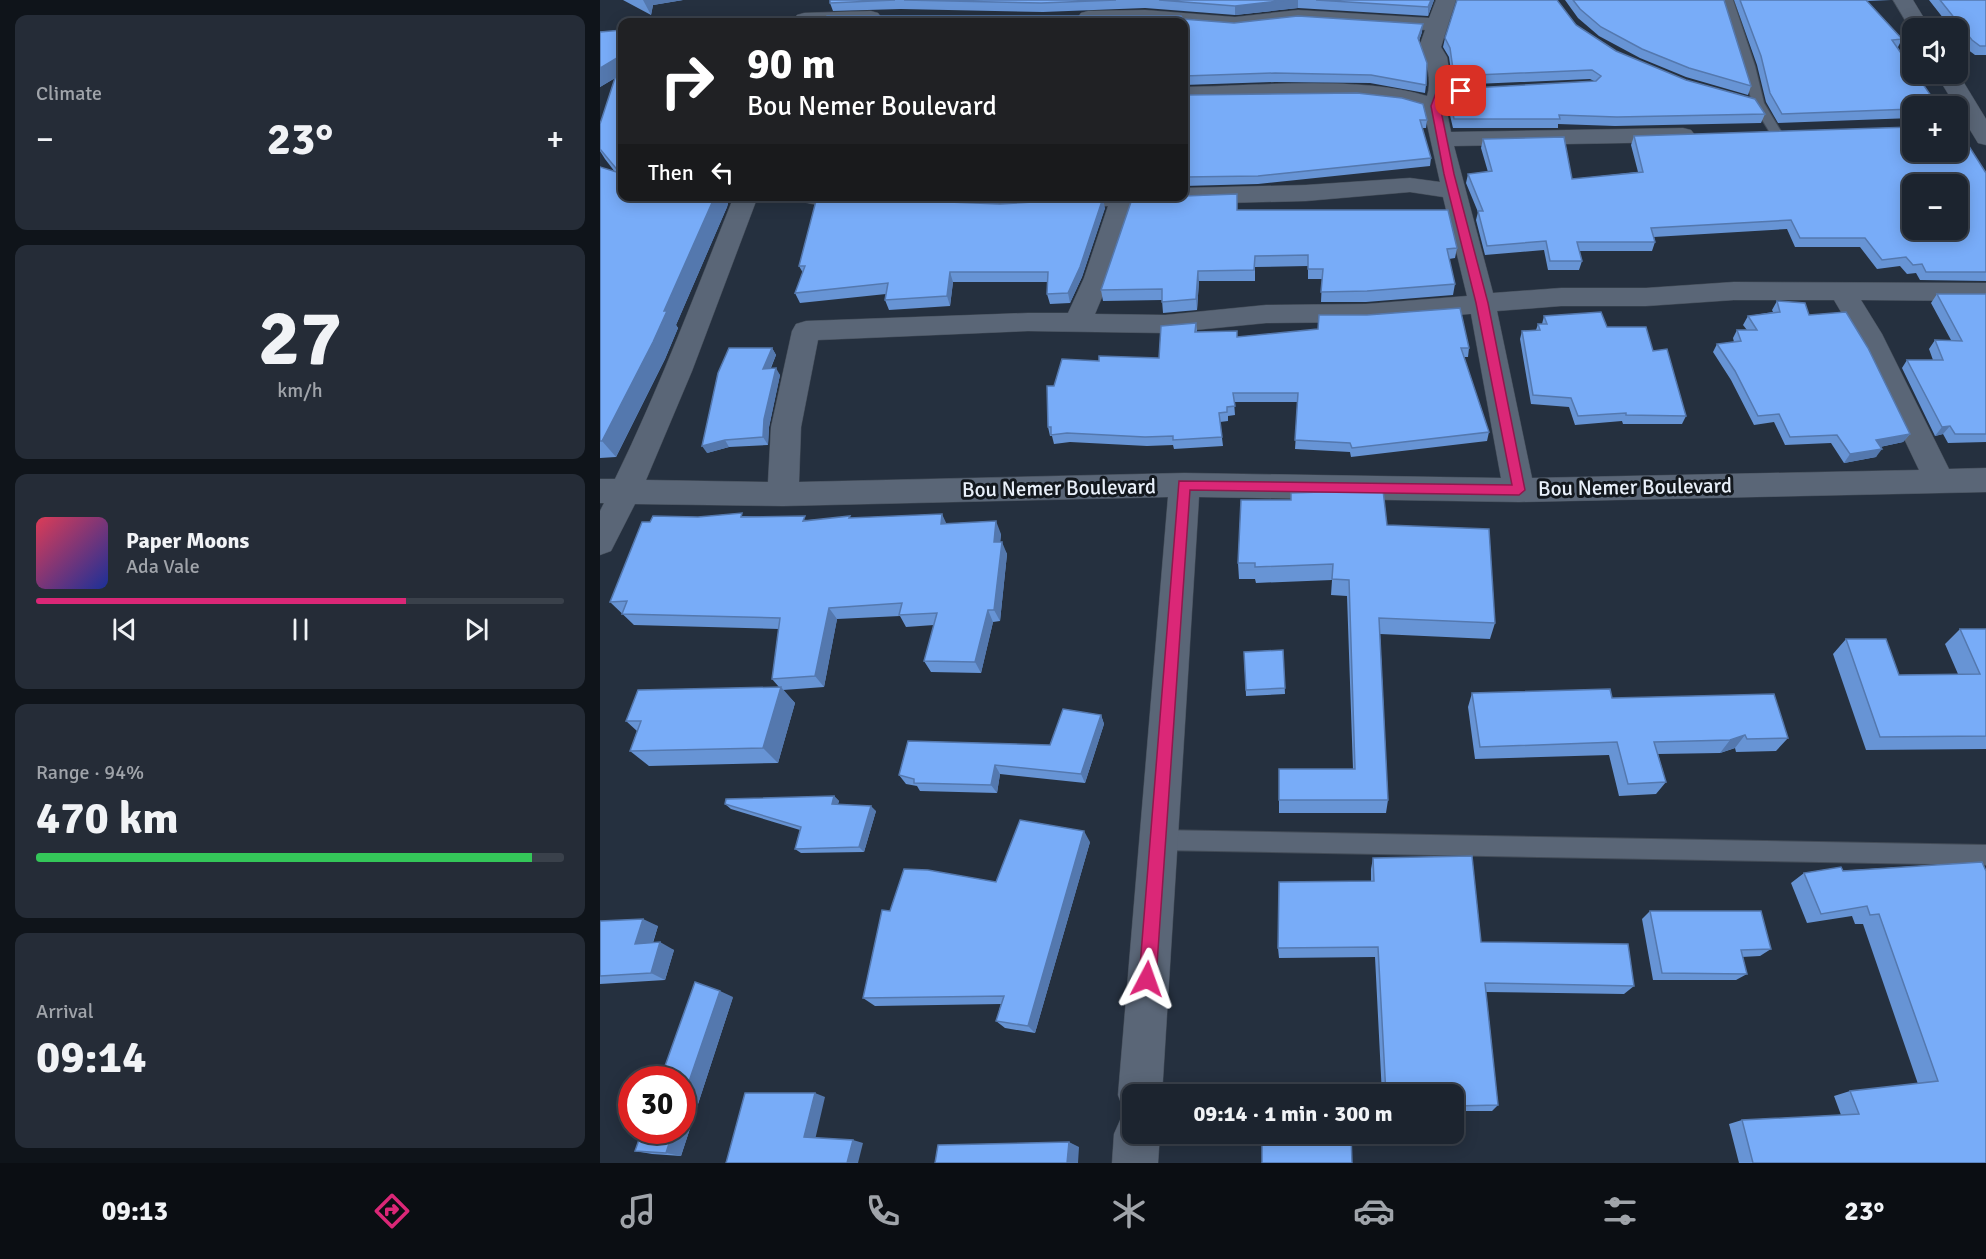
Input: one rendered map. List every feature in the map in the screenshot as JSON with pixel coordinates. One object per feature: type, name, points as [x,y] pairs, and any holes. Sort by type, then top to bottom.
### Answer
[{"type":"street","points":[[1446,0],[1430,47],[1436,57],[1442,96],[1441,139],[1482,303],[1519,490]]},
{"type":"street","points":[[1903,0],[1914,18]]},
{"type":"street","points":[[805,14],[890,17]]},
{"type":"street","points":[[1092,18],[1145,16],[1171,18]]},
{"type":"street","points":[[1188,19],[1235,23],[1298,16],[1321,16],[1436,25]]},
{"type":"street","points":[[1953,84],[1974,129]]},
{"type":"street","points":[[1188,94],[1379,93],[1418,99],[1442,96]]},
{"type":"street","points":[[1959,94],[1986,94]]},
{"type":"street","points":[[1441,139],[1701,134]]},
{"type":"street","points":[[1188,196],[1306,193],[1410,185],[1453,191]]},
{"type":"street","points":[[600,542],[613,491],[697,325],[744,201]]},
{"type":"street","points":[[928,202],[1003,204],[1055,201]]},
{"type":"street","points":[[1077,323],[1096,278],[1123,201]]},
{"type":"street","points":[[783,494],[786,427],[806,331],[1028,322],[1165,324],[1266,314],[1366,313],[1561,297],[1646,297],[1734,291],[1986,292]]},
{"type":"street","points":[[1842,291],[1868,334],[1940,481]]},
{"type":"street","name":"Bou Nemer Boulevard","points":[[613,491],[783,494],[1184,485],[1519,490],[1986,480]]},
{"type":"street","points":[[1141,1084],[1184,485]]},
{"type":"street","points":[[1135,1163],[1136,1144]]},
{"type":"lane","points":[[1727,0],[1749,66],[1753,102],[1776,133]]},
{"type":"lane","points":[[1157,840],[1986,855]]},
{"type":"building","points":[[830,0],[895,0],[830,3]]},
{"type":"building","points":[[904,0],[1116,0],[1041,3]]},
{"type":"building","points":[[1159,0],[1288,0],[1235,6]]},
{"type":"building","points":[[1316,0],[1431,0],[1428,7]]},
{"type":"building","points":[[1457,0],[1557,0],[1576,25],[1616,51],[1686,80],[1755,99],[1765,114],[1617,117],[1559,115],[1560,119],[1454,119],[1450,98],[1453,89],[1596,81],[1601,76],[1592,70],[1454,76],[1450,48],[1445,38]]},
{"type":"building","points":[[1573,0],[1724,0],[1751,86],[1689,68],[1642,49],[1601,27]]},
{"type":"building","points":[[1740,0],[1866,0],[1902,39],[1892,40],[1902,54],[1902,84],[1923,84],[1931,96],[1902,96],[1902,109],[1782,114],[1770,93],[1761,56]]},
{"type":"building","points":[[1940,0],[1986,0],[1986,46],[1980,46],[1968,35],[1968,18],[1954,18]]},
{"type":"building","points":[[827,16],[1181,16],[1182,18],[826,18]]},
{"type":"building","points":[[1298,16],[1423,24],[1418,38],[1427,63],[1426,85],[1371,75],[1275,73],[1188,76],[1188,19],[1234,23]]},
{"type":"building","points":[[618,30],[618,57],[600,68],[600,32]]},
{"type":"building","points":[[618,72],[618,171],[600,149],[600,124]]},
{"type":"building","points":[[1357,93],[1402,98],[1423,104],[1427,120],[1420,120],[1431,158],[1258,176],[1188,177],[1188,95]]},
{"type":"building","points":[[1902,127],[1902,162],[1968,162],[1968,145],[1986,173],[1986,272],[1926,272],[1922,264],[1913,265],[1906,257],[1882,260],[1865,238],[1800,238],[1791,220],[1651,228],[1655,242],[1577,242],[1582,261],[1550,261],[1546,241],[1487,246],[1478,211],[1483,211],[1468,174],[1492,171],[1483,139],[1564,137],[1572,179],[1643,172],[1634,136]]},
{"type":"building","points":[[600,167],[618,172],[618,201],[713,201],[664,311],[667,311],[653,342],[602,441],[600,441]]},
{"type":"building","points":[[1237,194],[1237,210],[1448,210],[1457,248],[1447,249],[1455,284],[1321,292],[1323,269],[1308,269],[1308,255],[1255,256],[1254,270],[1198,271],[1196,299],[1162,302],[1162,289],[1101,290],[1131,201],[1188,201],[1188,196]]},
{"type":"building","points":[[816,201],[1000,204],[1102,201],[1080,267],[1068,293],[1047,294],[1048,272],[950,272],[947,296],[885,300],[888,283],[795,293],[805,266],[799,266]]},
{"type":"building","points":[[1937,294],[1986,294],[1986,434],[1955,434],[1950,426],[1942,427],[1907,360],[1943,360],[1935,340],[1962,341]]},
{"type":"building","points":[[1777,301],[1805,303],[1809,315],[1846,312],[1868,348],[1910,434],[1876,440],[1882,449],[1850,454],[1837,435],[1790,437],[1779,414],[1758,416],[1735,371],[1717,344],[1741,341],[1737,330],[1757,330],[1748,316],[1780,312]]},
{"type":"building","points":[[1460,308],[1469,348],[1461,348],[1489,432],[1352,448],[1350,443],[1295,440],[1298,393],[1233,393],[1235,406],[1227,407],[1227,412],[1219,413],[1222,437],[1173,440],[1173,436],[1067,433],[1051,435],[1051,427],[1048,427],[1047,386],[1054,386],[1062,359],[1099,361],[1099,356],[1159,358],[1161,326],[1196,323],[1195,332],[1237,331],[1237,337],[1318,329],[1319,315],[1367,315]]},
{"type":"building","points":[[1601,312],[1607,327],[1646,327],[1653,351],[1667,349],[1686,416],[1626,415],[1626,413],[1578,416],[1571,398],[1533,395],[1522,331],[1540,330],[1538,324],[1547,324],[1544,316]]},
{"type":"building","points":[[729,348],[772,348],[763,369],[776,368],[764,419],[763,437],[725,440],[702,446],[718,373]]},
{"type":"building","points":[[1383,490],[1387,525],[1489,529],[1495,623],[1379,618],[1388,800],[1279,800],[1279,769],[1355,769],[1349,580],[1332,579],[1333,564],[1255,567],[1255,563],[1238,563],[1241,500],[1291,500],[1291,493]]},
{"type":"building","points":[[742,513],[741,517],[805,516],[803,521],[850,516],[849,518],[942,514],[941,524],[996,521],[994,542],[1002,542],[994,610],[988,610],[975,662],[924,661],[937,613],[899,615],[902,603],[829,608],[815,676],[772,679],[780,618],[622,614],[627,601],[610,602],[642,522],[650,522],[653,516],[698,517]]},
{"type":"building","points":[[1960,629],[1986,629],[1986,736],[1880,737],[1846,639],[1886,639],[1899,675],[1980,674]]},
{"type":"building","points":[[1283,650],[1285,688],[1246,690],[1244,652]]},
{"type":"building","points":[[781,687],[763,748],[630,751],[641,721],[626,721],[638,690]]},
{"type":"building","points":[[1610,689],[1612,698],[1774,694],[1788,738],[1747,739],[1745,735],[1730,740],[1654,742],[1666,782],[1628,784],[1617,742],[1480,747],[1472,693]]},
{"type":"building","points":[[1063,709],[1101,715],[1081,774],[995,765],[991,785],[914,783],[914,779],[899,775],[908,741],[1050,745]]},
{"type":"building","points":[[834,796],[832,804],[871,806],[859,847],[795,849],[801,827],[725,804],[726,799]]},
{"type":"building","points":[[1020,820],[1084,831],[1028,1026],[996,1021],[1004,996],[863,998],[882,910],[890,911],[904,869],[928,870],[996,882]]},
{"type":"building","points":[[1472,856],[1481,942],[1628,944],[1634,986],[1485,983],[1498,1105],[1464,1106],[1464,1084],[1385,1084],[1378,947],[1278,948],[1279,882],[1374,881],[1373,858]]},
{"type":"building","points":[[1982,862],[1986,871],[1986,1163],[1753,1163],[1742,1120],[1859,1114],[1850,1091],[1938,1081],[1879,914],[1870,915],[1867,906],[1821,914],[1804,873],[1841,867],[1843,871]]},
{"type":"building","points":[[1650,911],[1761,911],[1771,949],[1741,950],[1747,974],[1662,973]]},
{"type":"building","points":[[643,919],[635,944],[660,942],[651,973],[600,976],[600,921]]},
{"type":"building","points":[[695,982],[720,991],[694,1066],[665,1066]]},
{"type":"building","points":[[745,1093],[815,1093],[804,1137],[853,1140],[847,1163],[726,1163]]},
{"type":"building","points":[[1069,1142],[1067,1163],[935,1163],[938,1145]]},
{"type":"building","points":[[637,1144],[669,1144],[666,1153],[635,1151]]},
{"type":"building","points":[[1262,1144],[1351,1144],[1352,1163],[1262,1163]]},
{"type":"route","points":[[1147,979],[1184,485],[1519,490],[1482,303],[1449,174],[1435,106],[1440,92],[1461,91]]}]
